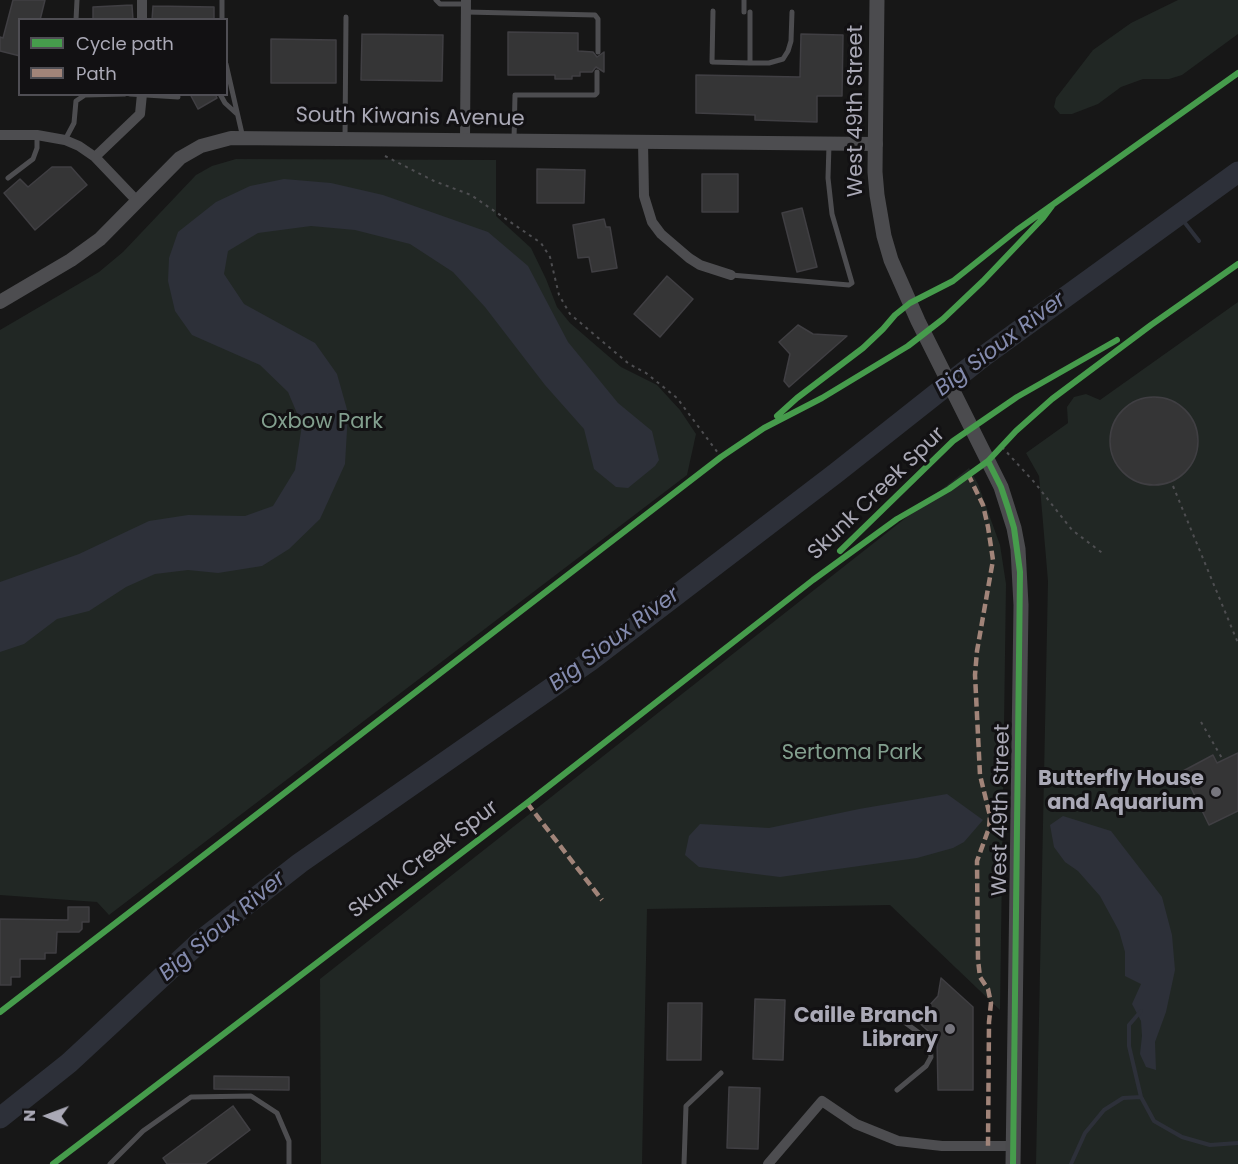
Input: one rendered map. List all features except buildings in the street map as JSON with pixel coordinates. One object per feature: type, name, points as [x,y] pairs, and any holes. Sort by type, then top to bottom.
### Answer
[{"type":"main road","name":"West 49th Street","points":[[877,0],[877,195],[884,237],[891,260],[918,321],[1001,487],[1014,528],[1020,572],[1013,1164]]},
{"type":"street","points":[[142,0],[142,18]]},
{"type":"street","points":[[465,139],[466,5]]},
{"type":"street","points":[[95,158],[140,114],[138,96]]},
{"type":"street","points":[[0,135],[37,135],[65,140],[79,146],[95,158],[137,201]]},
{"type":"street","name":"South Kiwanis Avenue","points":[[0,302],[87,249],[116,224],[168,168],[190,151],[215,141],[243,138],[345,138],[876,144]]},
{"type":"street","points":[[643,141],[644,196],[652,222],[661,234],[695,262],[731,275]]},
{"type":"street","points":[[768,1164],[822,1101],[856,1124],[898,1141],[942,1146],[1014,1146]]},
{"type":"lane","points":[[76,18],[77,0]]},
{"type":"lane","points":[[222,0],[222,18]]},
{"type":"lane","points":[[436,0],[440,3],[595,15],[598,19],[598,52]]},
{"type":"lane","points":[[744,0],[747,12],[750,63]]},
{"type":"lane","points":[[713,11],[712,62],[750,63],[769,63],[783,59],[791,41],[792,12]]},
{"type":"lane","points":[[345,138],[346,17]]},
{"type":"lane","points":[[228,72],[243,138]]},
{"type":"lane","points":[[514,140],[515,95],[594,95],[597,93],[597,72]]},
{"type":"lane","points":[[65,140],[74,123],[76,101],[84,96]]},
{"type":"lane","points":[[158,96],[178,97]]},
{"type":"lane","points":[[221,96],[238,115]]},
{"type":"lane","points":[[8,178],[33,159],[37,148],[37,135]]},
{"type":"lane","points":[[731,275],[849,285],[852,283],[832,214],[828,178],[829,143]]},
{"type":"lane","points":[[888,1010],[926,1038],[930,1046],[931,1057],[927,1066],[897,1090]]},
{"type":"lane","points":[[684,1164],[686,1106],[721,1073]]},
{"type":"lane","points":[[110,1164],[143,1131],[191,1098],[251,1096],[277,1113],[289,1141],[289,1164]]},
{"type":"path","points":[[385,156],[434,181],[471,195],[542,243],[550,257],[559,296],[570,314],[628,364],[646,373],[677,398],[721,457]]},
{"type":"path","points":[[984,455],[1002,447],[1009,439]]},
{"type":"path","points":[[1002,447],[1035,483],[1072,530],[1105,555]]},
{"type":"path","points":[[711,464],[729,451]]},
{"type":"path","points":[[1173,486],[1238,643]]},
{"type":"path","points":[[1201,722],[1223,760]]},
{"type":"green space","points":[[1178,0],[1238,0],[1238,34],[1182,75],[1169,79],[1143,79],[1121,87],[1098,104],[1072,114],[1060,114],[1054,107],[1056,98],[1093,50],[1131,23]]},
{"type":"green space","name":"Oxbow Park","points":[[236,159],[496,160],[496,216],[531,248],[557,307],[570,323],[621,367],[657,385],[680,410],[696,434],[687,475],[109,915],[97,902],[0,895],[0,330],[99,272],[123,252],[196,175],[212,166]]},
{"type":"green space","points":[[1238,302],[1238,1164],[1036,1164],[1048,581],[1039,476],[1026,453],[1068,423],[1067,407],[1074,397],[1086,394],[1100,400]]},
{"type":"green space","name":"Sertoma Park","points":[[969,468],[978,484],[1000,545],[1006,584],[1000,1010],[890,905],[647,909],[642,1164],[321,1164],[320,979]]},
{"type":"shaded area","points":[[284,179],[331,183],[383,195],[488,232],[528,266],[568,342],[618,403],[652,431],[659,460],[628,488],[616,487],[594,469],[584,429],[545,385],[485,307],[453,272],[410,244],[355,230],[311,226],[258,233],[228,251],[224,274],[244,304],[315,343],[337,374],[348,413],[345,464],[320,519],[289,549],[262,566],[218,573],[188,570],[155,574],[126,587],[89,611],[57,619],[24,644],[0,652],[0,582],[79,554],[149,521],[188,515],[245,516],[273,506],[295,470],[302,425],[288,392],[260,365],[192,335],[175,311],[168,281],[169,258],[178,232],[216,202],[250,186]]},
{"type":"shaded area","points":[[947,794],[983,820],[964,842],[953,848],[917,858],[780,877],[699,867],[685,855],[689,836],[700,824],[769,828]]},
{"type":"shaded area","points":[[1063,816],[1111,831],[1162,897],[1172,935],[1175,970],[1166,1012],[1155,1042],[1156,1070],[1146,1067],[1140,1054],[1141,1021],[1132,1004],[1141,984],[1125,976],[1125,952],[1119,931],[1100,896],[1078,871],[1065,862],[1054,847],[1050,825]]},
{"type":"waterway","name":"Big Sioux River","points":[[0,1118],[69,1063],[204,938],[300,863],[590,661],[836,473],[984,356],[1238,172]]},
{"type":"waterway","points":[[1178,214],[1199,241]]},
{"type":"waterway","points":[[1141,1011],[1129,1025],[1129,1046],[1141,1097],[1154,1121],[1182,1137],[1210,1145],[1238,1143]]},
{"type":"waterway","points":[[1071,1164],[1085,1133],[1104,1110],[1123,1098],[1141,1097]]},
{"type":"marked path","points":[[968,474],[983,505],[993,560],[975,675],[980,775],[990,816],[989,828],[977,861],[978,960],[980,977],[988,989],[991,1003],[988,1146]]},
{"type":"marked path","points":[[527,803],[602,900]]},
{"type":"cycle path","points":[[777,416],[863,348],[910,303],[953,281],[1017,230],[1238,73]]},
{"type":"cycle path","points":[[0,1012],[721,457],[764,428],[822,398],[908,346],[943,319],[983,281],[1052,206]]},
{"type":"cycle path","name":"Skunk Creek Spur","points":[[53,1164],[527,803],[813,580],[897,519],[949,489],[988,461],[1016,431],[1052,399],[1238,264]]},
{"type":"cycle path","name":"Skunk Creek Spur","points":[[840,551],[953,441],[1017,397],[1117,340]]},
{"type":"cycle path","points":[[988,461],[1001,487],[1014,528],[1020,572],[1013,1164]]},
{"type":"place","name":"Butterfly House and Aquarium","points":[[1216,792]]},
{"type":"place","name":"Caille Branch Library","points":[[950,1029]]}]
